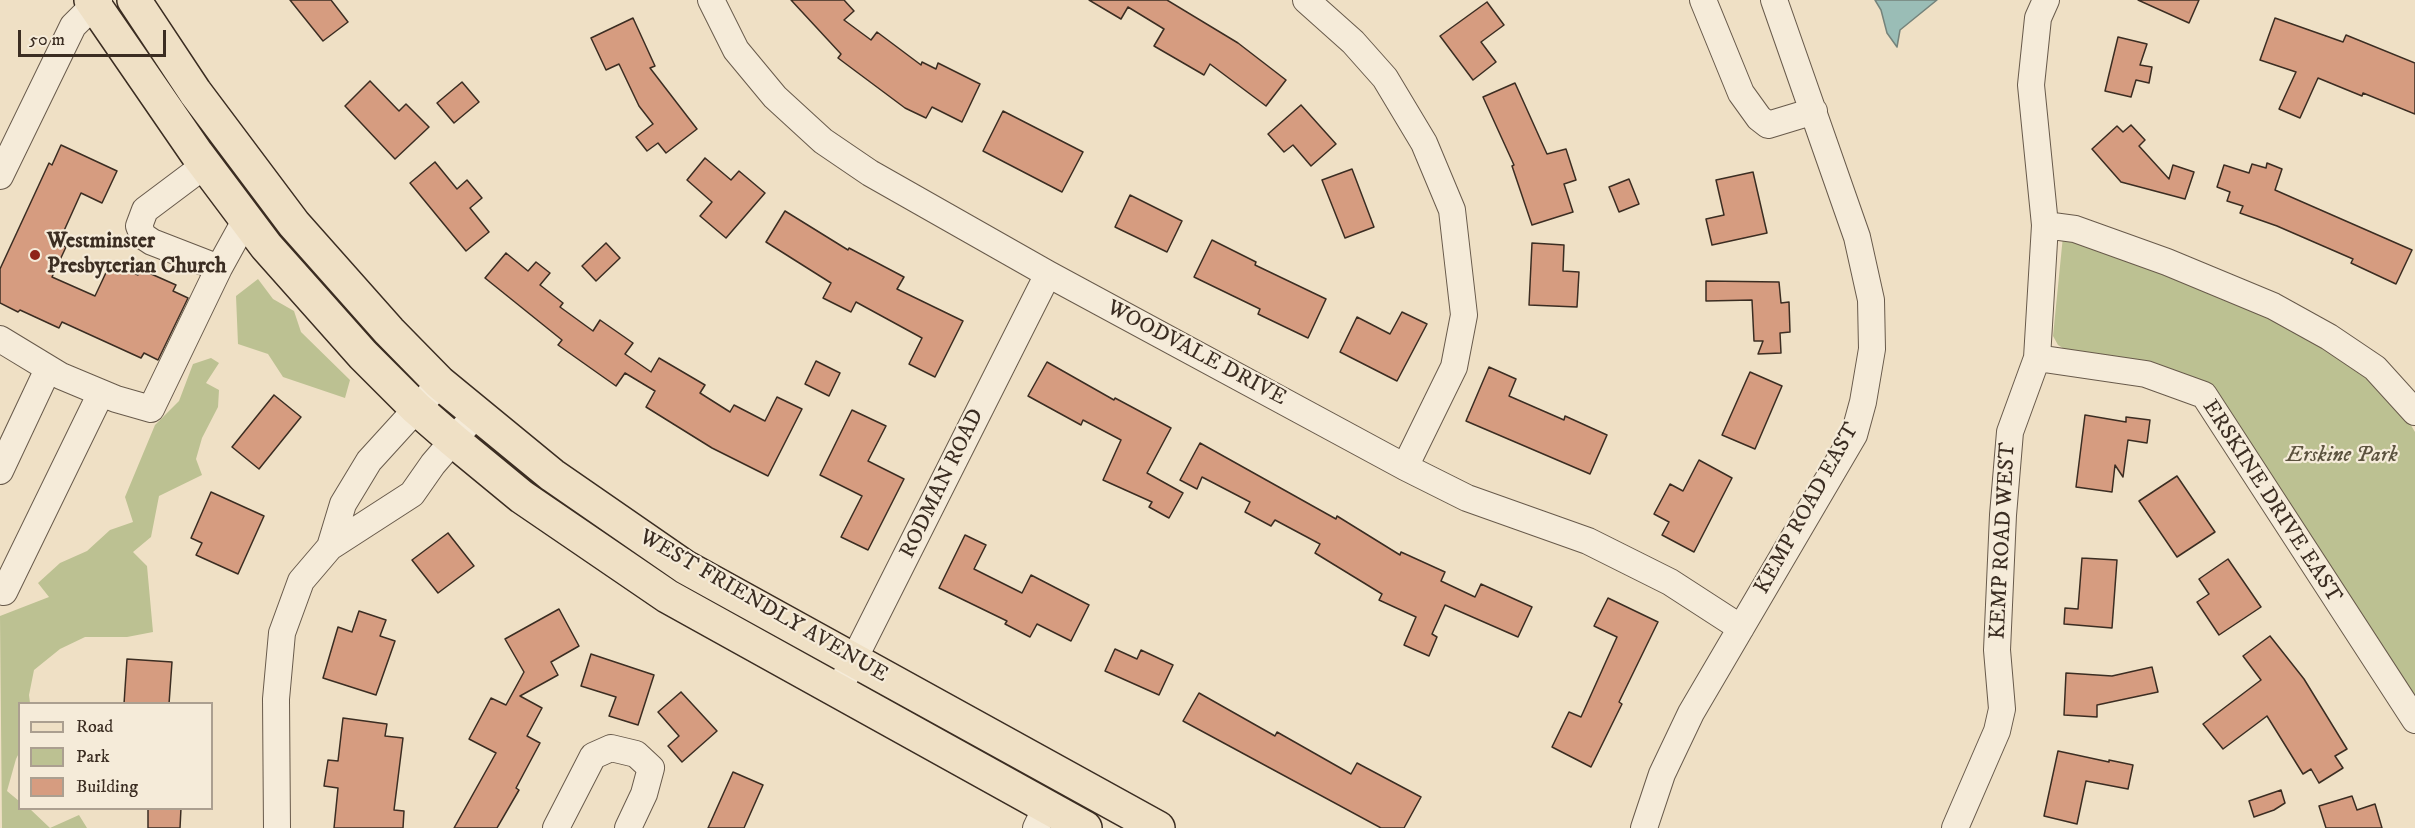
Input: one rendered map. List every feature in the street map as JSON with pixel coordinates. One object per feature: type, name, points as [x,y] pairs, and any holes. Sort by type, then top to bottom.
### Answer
[{"type":"main road","name":"WEST FRIENDLY AVENUE","points":[[134,0],[195,92],[294,224],[389,331],[440,383],[476,414],[552,475],[685,567],[1158,828]]},
{"type":"main road","name":"WEST FRIENDLY AVENUE","points":[[95,1],[205,165],[266,246],[363,355],[453,441],[522,497],[667,596],[837,693],[1041,818],[1084,828]]},
{"type":"street","name":"WOODVALE DRIVE","points":[[711,0],[736,50],[775,97],[823,141],[870,173],[1048,274],[1405,467],[1467,498],[1588,541],[1670,582],[1741,628]]},
{"type":"street","points":[[1306,0],[1353,42],[1385,78],[1424,143],[1452,210],[1464,315],[1454,367],[1405,467]]},
{"type":"street","points":[[1703,0],[1740,93],[1758,118],[1768,125],[1814,111]]},
{"type":"street","name":"KEMP ROAD EAST","points":[[1644,828],[1662,774],[1691,713],[1854,435],[1863,402],[1872,349],[1871,300],[1857,237],[1774,0]]},
{"type":"street","name":"KEMP ROAD WEST","points":[[1956,828],[1997,731],[2002,709],[1997,650],[2010,432],[2037,358],[2045,225],[2031,85],[2038,18],[2046,0]]},
{"type":"street","points":[[0,176],[61,48],[73,26],[95,1]]},
{"type":"street","points":[[205,165],[150,205],[141,216],[140,226],[147,240],[219,268]]},
{"type":"street","points":[[0,339],[48,369],[101,393],[151,409],[219,268],[246,219]]},
{"type":"street","points":[[2045,225],[2085,233],[2167,262],[2273,306],[2329,337],[2375,368],[2415,412]]},
{"type":"street","name":"RODMAN ROAD","points":[[837,693],[1048,274]]},
{"type":"street","name":"ERSKINE DRIVE EAST","points":[[2037,358],[2146,374],[2204,395],[2415,720]]},
{"type":"street","points":[[0,471],[48,369]]},
{"type":"street","points":[[330,547],[344,504],[369,461],[440,383]]},
{"type":"street","points":[[2,591],[101,393]]},
{"type":"street","points":[[277,828],[276,699],[282,633],[301,581],[330,547],[412,494],[476,414]]},
{"type":"street","points":[[556,828],[593,756],[610,748],[636,754],[651,768],[645,794],[628,828]]},
{"type":"green space","name":"Erskine Park","points":[[2063,236],[2238,300],[2310,340],[2368,378],[2409,422],[2415,432],[2415,703],[2214,388],[2069,352],[2058,345],[2053,336]]},
{"type":"green space","points":[[258,279],[273,299],[294,311],[301,332],[350,380],[345,398],[283,377],[268,354],[238,344],[236,296]]},
{"type":"green space","points":[[211,358],[219,363],[206,383],[219,390],[218,407],[202,438],[196,459],[202,475],[159,496],[151,537],[133,552],[147,566],[153,632],[127,637],[85,637],[60,649],[34,670],[30,702],[18,702],[18,755],[7,791],[18,800],[18,810],[31,810],[50,828],[2,828],[0,616],[49,597],[38,583],[60,563],[87,551],[110,530],[133,522],[125,497],[155,425],[179,401],[193,364]]},
{"type":"green space","points":[[79,815],[87,828],[50,828]]},
{"type":"water","points":[[1875,0],[1937,0],[1900,30],[1897,47],[1887,33],[1881,10]]},
{"type":"building","points":[[290,0],[331,0],[348,22],[323,41]]},
{"type":"building","points":[[791,0],[844,0],[854,11],[844,20],[871,40],[877,32],[921,65],[922,62],[936,69],[938,63],[980,84],[962,122],[932,107],[926,118],[905,108],[838,58],[841,54]]},
{"type":"building","points":[[1089,0],[1167,0],[1238,43],[1286,80],[1266,106],[1210,64],[1204,75],[1154,46],[1164,29],[1128,7],[1121,19]]},
{"type":"building","points":[[2138,0],[2199,0],[2189,23]]},
{"type":"building","points":[[1487,2],[1504,25],[1481,42],[1496,62],[1473,80],[1440,36]]},
{"type":"building","points":[[633,18],[655,66],[650,68],[697,129],[666,153],[658,143],[647,151],[636,137],[653,124],[639,106],[619,64],[606,70],[591,38]]},
{"type":"building","points":[[2275,18],[2343,42],[2346,35],[2415,63],[2415,114],[2318,78],[2300,118],[2279,109],[2296,72],[2260,60]]},
{"type":"building","points":[[2118,37],[2147,44],[2140,65],[2152,67],[2149,83],[2136,80],[2131,97],[2105,91]]},
{"type":"building","points":[[370,81],[399,111],[406,104],[429,127],[395,159],[345,106]]},
{"type":"building","points":[[462,82],[479,102],[454,123],[437,103]]},
{"type":"building","points":[[1515,83],[1547,154],[1566,149],[1576,180],[1564,184],[1573,212],[1532,225],[1512,166],[1514,165],[1483,97]]},
{"type":"building","points":[[1301,105],[1336,144],[1311,166],[1293,145],[1284,152],[1268,134]]},
{"type":"building","points":[[1003,111],[1083,152],[1062,192],[983,151]]},
{"type":"building","points":[[2131,125],[2145,140],[2139,146],[2169,179],[2173,165],[2194,172],[2185,199],[2121,182],[2092,149],[2117,126],[2123,132]]},
{"type":"building","name":"Westminster Presbyterian Church","points":[[61,145],[117,171],[102,203],[81,193],[58,244],[66,247],[52,277],[95,296],[111,262],[138,275],[140,269],[176,285],[173,291],[188,298],[158,360],[144,353],[141,358],[62,322],[59,328],[0,303],[0,269],[49,163],[52,165]]},
{"type":"building","points":[[705,158],[731,180],[739,171],[765,193],[726,238],[700,216],[712,202],[687,180]]},
{"type":"building","points":[[435,162],[457,189],[467,180],[482,198],[470,208],[489,232],[466,251],[410,183]]},
{"type":"building","points":[[2267,163],[2282,169],[2275,190],[2412,250],[2396,284],[2351,263],[2353,259],[2277,226],[2240,213],[2243,206],[2227,201],[2230,192],[2217,187],[2224,165],[2249,173],[2252,164],[2266,168]]},
{"type":"building","points":[[1352,169],[1374,227],[1345,238],[1322,180]]},
{"type":"building","points":[[1753,172],[1767,233],[1712,245],[1706,219],[1724,215],[1716,180]]},
{"type":"building","points":[[1629,179],[1639,204],[1619,212],[1609,187]]},
{"type":"building","points":[[1130,195],[1182,221],[1167,252],[1115,227]]},
{"type":"building","points":[[785,211],[848,250],[849,248],[904,277],[897,289],[963,321],[935,377],[909,364],[922,338],[856,302],[851,312],[823,298],[831,283],[766,242]]},
{"type":"building","points":[[1212,240],[1256,262],[1255,265],[1326,299],[1308,338],[1258,314],[1260,309],[1194,277]]},
{"type":"building","points":[[606,243],[620,258],[596,281],[582,266]]},
{"type":"building","points":[[1532,243],[1564,245],[1563,271],[1579,272],[1577,307],[1529,305]]},
{"type":"building","points":[[506,253],[528,271],[536,262],[550,273],[540,285],[563,303],[560,307],[593,331],[600,320],[633,343],[625,354],[651,372],[659,358],[705,385],[700,393],[730,412],[734,405],[765,421],[777,397],[802,409],[768,476],[712,448],[646,407],[655,391],[625,373],[616,386],[558,345],[562,340],[485,278]]},
{"type":"building","points":[[1706,281],[1779,282],[1781,303],[1789,302],[1790,332],[1780,333],[1781,353],[1758,354],[1763,341],[1754,341],[1752,300],[1706,301]]},
{"type":"building","points":[[1402,312],[1427,324],[1397,381],[1340,352],[1357,317],[1390,334]]},
{"type":"building","points":[[816,361],[840,373],[829,396],[805,384]]},
{"type":"building","points":[[1047,362],[1114,400],[1115,398],[1171,428],[1147,473],[1183,493],[1169,518],[1149,507],[1152,502],[1103,480],[1121,440],[1083,420],[1081,425],[1028,396]]},
{"type":"building","points":[[1489,367],[1516,379],[1509,396],[1564,420],[1565,416],[1607,435],[1590,474],[1466,421]]},
{"type":"building","points":[[1750,372],[1782,386],[1755,449],[1722,435]]},
{"type":"building","points":[[274,395],[301,417],[259,469],[232,447]]},
{"type":"building","points":[[852,410],[886,426],[868,461],[904,479],[868,550],[841,537],[862,496],[820,475]]},
{"type":"building","points":[[2085,415],[2126,422],[2126,417],[2150,420],[2147,443],[2128,440],[2123,477],[2115,465],[2112,492],[2076,487]]},
{"type":"building","points":[[1200,443],[1336,519],[1337,516],[1400,555],[1401,552],[1445,572],[1441,581],[1475,597],[1481,584],[1532,607],[1518,637],[1445,605],[1432,634],[1437,637],[1429,656],[1404,645],[1416,617],[1379,600],[1382,594],[1315,553],[1320,544],[1275,520],[1271,526],[1245,512],[1250,502],[1202,477],[1197,489],[1180,480]]},
{"type":"building","points":[[1699,460],[1732,478],[1694,552],[1662,535],[1669,522],[1654,514],[1670,484],[1683,491]]},
{"type":"building","points":[[2177,476],[2215,532],[2177,557],[2139,501]]},
{"type":"building","points":[[211,492],[264,516],[238,574],[196,555],[202,543],[191,538]]},
{"type":"building","points":[[448,533],[474,566],[438,593],[412,560]]},
{"type":"building","points":[[965,535],[986,545],[974,569],[1022,593],[1031,575],[1089,605],[1071,641],[1037,624],[1030,637],[1005,624],[1007,621],[939,588]]},
{"type":"building","points":[[2082,558],[2117,560],[2112,628],[2064,624],[2065,608],[2078,609]]},
{"type":"building","points":[[2228,559],[2261,607],[2219,635],[2197,602],[2209,594],[2199,579]]},
{"type":"building","points":[[1608,598],[1658,622],[1619,702],[1622,704],[1591,767],[1552,747],[1569,712],[1581,717],[1617,637],[1594,626]]},
{"type":"building","points":[[559,609],[579,646],[551,662],[558,675],[520,696],[542,708],[527,736],[540,743],[516,788],[519,790],[497,828],[454,828],[496,753],[469,739],[491,698],[506,705],[524,672],[505,639]]},
{"type":"building","points":[[359,611],[386,620],[380,636],[395,641],[376,695],[323,678],[338,627],[352,632]]},
{"type":"building","points":[[2270,636],[2304,679],[2347,749],[2335,756],[2343,768],[2319,783],[2311,769],[2303,774],[2267,716],[2223,749],[2203,724],[2261,680],[2243,656]]},
{"type":"building","points":[[1115,649],[1137,659],[1141,650],[1173,665],[1159,695],[1105,671]]},
{"type":"building","points":[[591,654],[654,675],[638,725],[609,716],[616,697],[581,686]]},
{"type":"building","points":[[127,659],[172,662],[169,702],[124,702]]},
{"type":"building","points":[[2152,667],[2158,692],[2097,705],[2097,717],[2064,715],[2066,673],[2112,676]]},
{"type":"building","points":[[681,692],[717,731],[682,762],[668,746],[679,736],[658,712]]},
{"type":"building","points":[[1199,693],[1275,736],[1277,732],[1351,774],[1357,763],[1421,797],[1404,828],[1381,828],[1183,721]]},
{"type":"building","points":[[343,718],[387,724],[385,736],[403,738],[394,810],[404,811],[403,828],[334,828],[338,788],[324,786],[328,760],[338,761]]},
{"type":"building","points":[[2058,751],[2133,765],[2128,789],[2086,781],[2077,824],[2044,816]]},
{"type":"building","points":[[733,772],[763,785],[744,828],[708,828]]},
{"type":"building","points":[[2281,790],[2285,803],[2274,810],[2254,817],[2249,801]]},
{"type":"building","points":[[2352,796],[2357,810],[2375,804],[2382,828],[2326,828],[2319,806]]},
{"type":"building","points":[[148,810],[181,810],[180,828],[148,828]]},
{"type":"place","name":"Westminster Presbyterian Church","points":[[35,255]]}]
